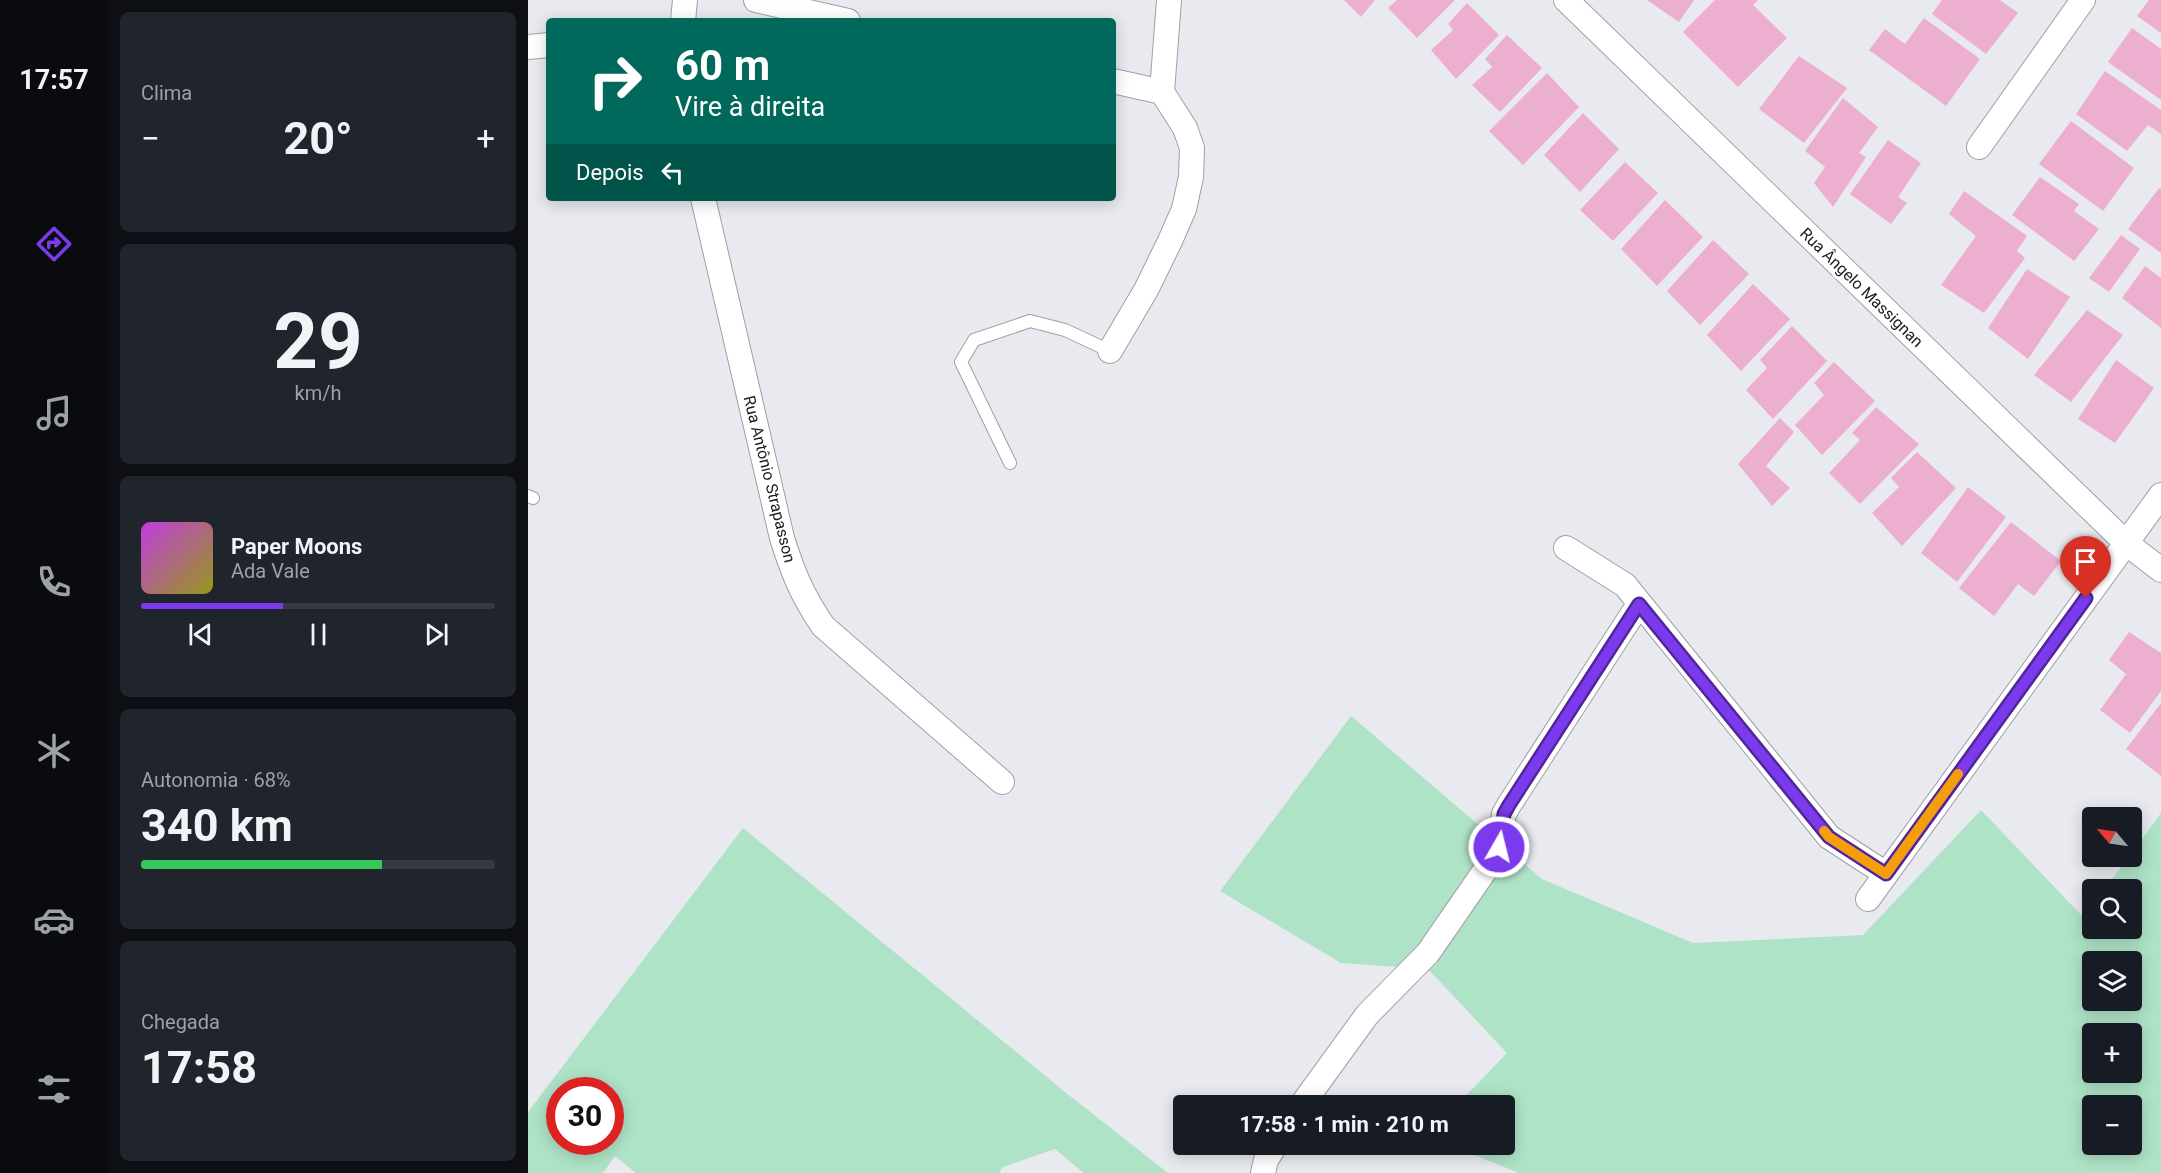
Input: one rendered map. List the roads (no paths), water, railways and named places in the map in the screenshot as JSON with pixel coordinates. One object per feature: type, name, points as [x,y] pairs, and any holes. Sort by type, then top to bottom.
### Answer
[{"type":"street","points":[[683,18],[685,0]]},
{"type":"street","points":[[756,0],[835,18]]},
{"type":"street","points":[[1110,351],[1146,290],[1170,241],[1184,209],[1191,177],[1192,148],[1185,128],[1162,92],[1169,0]]},
{"type":"street","name":"Rua Ângelo Massignan","points":[[1566,0],[2126,543],[2161,570]]},
{"type":"street","points":[[1979,147],[2083,0]]},
{"type":"street","points":[[528,47],[546,45]]},
{"type":"street","points":[[1116,82],[1162,92]]},
{"type":"street","name":"Rua Antônio Strapasson","points":[[704,201],[782,537],[804,599],[823,626],[847,649],[1002,782]]},
{"type":"street","points":[[1868,899],[2161,495]]},
{"type":"street","points":[[1566,548],[1624,585],[1829,837],[1886,874]]},
{"type":"street","points":[[1309,1095],[1367,1015],[1428,953],[1497,853],[1504,814],[1509,805],[1639,604]]},
{"type":"street","points":[[1263,1173],[1269,1155]]},
{"type":"lane","points":[[1010,463],[961,362],[974,340],[1030,321],[1065,330],[1110,351]]}]
